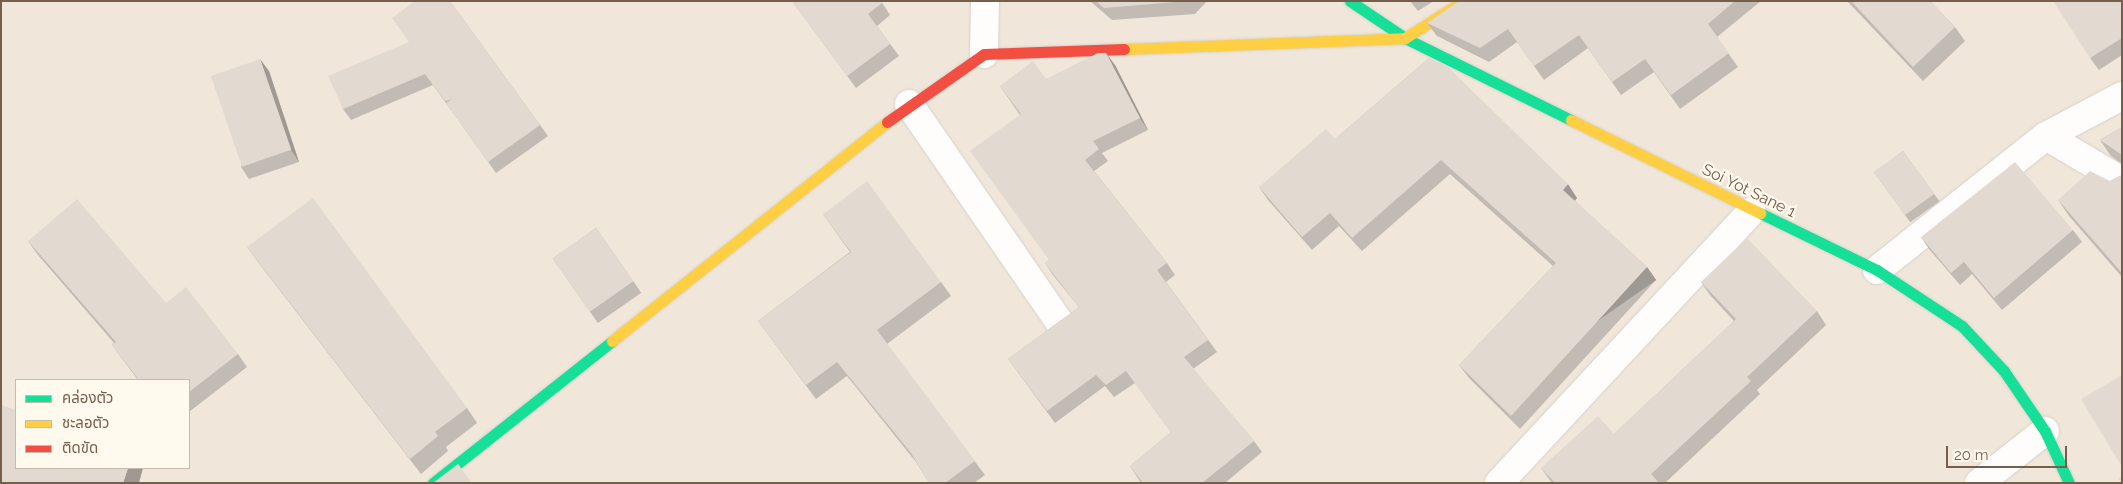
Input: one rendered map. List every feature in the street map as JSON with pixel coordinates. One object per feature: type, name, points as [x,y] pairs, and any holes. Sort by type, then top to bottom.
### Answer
[{"type":"street","points":[[984,1],[984,54]]},
{"type":"street","name":"Soi Yot Sane 1","points":[[1350,1],[1405,38],[1752,211],[1877,270],[1962,326],[2004,370],[2045,431],[2069,483]]},
{"type":"street","points":[[433,483],[909,104],[984,54],[1405,38],[1462,1]]},
{"type":"street","points":[[1877,270],[2046,136],[2122,96]]},
{"type":"street","points":[[909,104],[1060,323]]},
{"type":"street","points":[[2046,136],[2122,181]]},
{"type":"street","points":[[1499,483],[1752,211]]},
{"type":"street","points":[[1979,483],[2045,431]]},
{"type":"shaded area","points":[[1,1],[2122,1],[2122,483],[1,483]]},
{"type":"building","points":[[415,1],[450,1],[540,125],[488,162],[446,103],[452,99],[445,101],[425,74],[343,109],[328,76],[409,42],[392,18]]},
{"type":"building","points":[[792,1],[881,1],[882,3],[868,14],[890,44],[847,76]]},
{"type":"building","points":[[1096,1],[1187,1],[1104,8]]},
{"type":"building","points":[[1459,1],[1735,1],[1708,24],[1729,53],[1671,95],[1645,59],[1612,82],[1579,35],[1534,66],[1508,29],[1480,48],[1427,23]]},
{"type":"building","points":[[1851,1],[1930,1],[1955,27],[1913,67]]},
{"type":"building","points":[[2053,1],[2122,1],[2122,38],[2090,58]]},
{"type":"building","points":[[1098,53],[1106,53],[1140,118],[1093,141],[1099,149],[1085,160],[1167,263],[1157,270],[1208,340],[1184,357],[1254,441],[1202,483],[1143,483],[1130,466],[1171,432],[1126,371],[1106,385],[1096,375],[1047,411],[1008,359],[1079,307],[1045,263],[1049,260],[970,151],[1021,114],[1000,86],[1033,61],[1046,79]]},
{"type":"building","points":[[1429,58],[1449,68],[1568,184],[1563,190],[1647,267],[1511,416],[1459,365],[1556,263],[1441,160],[1352,238],[1330,213],[1302,237],[1259,187],[1326,129],[1335,139]]},
{"type":"building","points":[[260,59],[291,150],[242,167],[211,76]]},
{"type":"building","points":[[2122,127],[2122,155],[2100,140]]},
{"type":"building","points":[[1903,151],[1934,194],[1905,215],[1874,172]]},
{"type":"building","points":[[2015,162],[2073,230],[1994,298],[1964,262],[1951,273],[1921,237]]},
{"type":"building","points":[[2090,171],[2110,181],[2122,175],[2122,273],[2058,200]]},
{"type":"building","points":[[867,181],[941,282],[877,330],[975,461],[945,483],[929,483],[911,453],[837,362],[806,385],[758,321],[851,252],[823,214]]},
{"type":"building","points":[[313,198],[467,408],[435,432],[438,436],[410,459],[247,247]]},
{"type":"building","points":[[77,199],[166,303],[186,287],[238,354],[190,391],[190,379],[138,379],[112,345],[116,342],[28,241]]},
{"type":"building","points":[[596,228],[633,281],[590,312],[553,258]]},
{"type":"building","points":[[1747,238],[1817,311],[1747,377],[1751,381],[1651,474],[1659,483],[1555,483],[1541,468],[1598,416],[1614,434],[1736,319],[1701,282]]},
{"type":"building","points":[[2122,375],[2122,467],[2081,399]]},
{"type":"building","points":[[1,405],[15,410],[15,469],[128,469],[123,483],[1,483]]},
{"type":"building","points":[[458,464],[472,483],[433,483]]},
{"type":"building","points":[[2122,476],[2122,483],[2121,483],[2118,478]]},
{"type":"traffic: fast","points":[[1350,1],[1405,38],[1571,120]]},
{"type":"traffic: fast","points":[[1760,213],[1877,270],[1962,326],[2004,371],[2045,431],[2069,483]]},
{"type":"traffic: fast","points":[[433,483],[612,341]]},
{"type":"traffic: slow","points":[[1124,49],[1405,38],[1463,1]]},
{"type":"traffic: slow","points":[[1571,120],[1760,213]]},
{"type":"traffic: slow","points":[[612,341],[887,122]]},
{"type":"traffic: jam","points":[[887,122],[984,54],[1124,49]]}]
